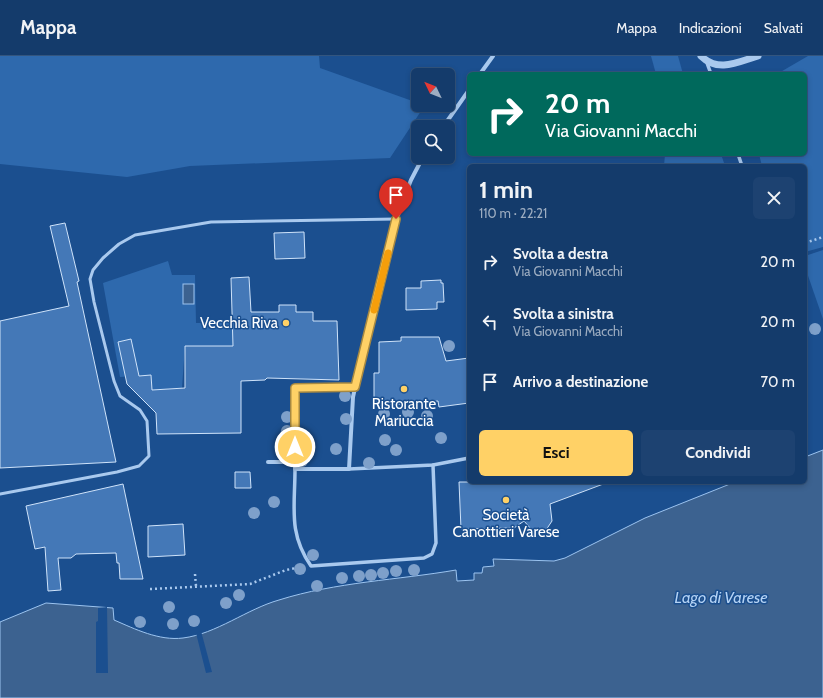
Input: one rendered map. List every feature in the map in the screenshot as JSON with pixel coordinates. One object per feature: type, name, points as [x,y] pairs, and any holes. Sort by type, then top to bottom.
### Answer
[{"type":"street","points":[[481,72],[493,56]]},
{"type":"street","points":[[701,56],[707,62],[715,66],[724,66],[758,56]]},
{"type":"street","points":[[707,62],[710,72]]},
{"type":"street","points":[[448,120],[467,93]]},
{"type":"street","points":[[349,469],[351,412],[355,387],[396,219],[404,195],[420,164]]},
{"type":"street","points":[[355,387],[295,388],[294,527],[301,549],[311,566],[424,558],[432,554],[436,543],[433,465]]},
{"type":"street","points":[[295,469],[349,469],[433,465],[467,458]]},
{"type":"street","points":[[268,462],[295,462]]},
{"type":"lane","points":[[0,494],[117,472],[139,466],[149,456],[147,421],[140,410],[120,396],[114,381],[94,302],[90,279],[93,270],[119,244],[135,235],[211,222],[396,219]]},
{"type":"path","points":[[807,241],[823,237]]},
{"type":"path","points":[[150,589],[250,584],[286,570],[311,566]]},
{"type":"path","points":[[195,574],[196,586]]},
{"type":"shaded area","points":[[0,56],[319,56],[320,68],[411,100],[411,112],[420,112],[415,120],[411,120],[411,126],[390,158],[190,166],[127,177],[0,164]]},
{"type":"shaded area","points":[[651,56],[678,56],[682,72],[655,72]]},
{"type":"shaded area","points":[[808,56],[823,56],[823,247],[807,251],[807,164],[762,164],[760,156],[807,156],[807,72],[780,72]]},
{"type":"shaded area","points":[[665,156],[722,156],[724,164],[664,164]]},
{"type":"shaded area","points":[[823,250],[823,319],[807,273],[807,255]]},
{"type":"shaded area","points":[[168,261],[172,275],[195,275],[196,323],[250,323],[252,346],[185,346],[182,388],[152,390],[151,375],[120,377],[103,283]]},
{"type":"water","points":[[183,284],[194,284],[194,304],[183,304]]},
{"type":"water","name":"Lago di Varese","points":[[823,450],[823,698],[0,698],[0,622],[46,603],[113,608],[114,620],[147,634],[165,638],[195,636],[219,627],[267,604],[323,589],[456,570],[457,581],[474,580],[474,573],[482,573],[483,567],[494,566],[493,559],[554,561],[565,558],[645,518],[730,484],[807,484],[807,456]]},
{"type":"pier","points":[[107,607],[108,673],[96,673],[96,622],[98,621],[98,608]]},
{"type":"pier","points":[[201,631],[212,672],[206,673],[196,633]]},
{"type":"building","points":[[65,223],[79,281],[77,282],[116,462],[0,468],[0,321],[69,306],[50,226]]},
{"type":"building","points":[[304,232],[305,258],[275,259],[274,233]]},
{"type":"building","points":[[249,277],[251,312],[279,312],[279,305],[296,305],[296,312],[313,312],[313,321],[337,321],[339,380],[267,378],[265,380],[241,381],[241,433],[157,434],[156,413],[127,384],[118,342],[131,339],[139,376],[151,375],[152,390],[185,388],[185,346],[233,346],[231,278]]},
{"type":"building","points":[[441,280],[441,283],[443,283],[444,302],[437,302],[437,309],[406,310],[406,288],[421,288],[421,281]]},
{"type":"building","points":[[401,337],[439,337],[446,361],[467,358],[467,403],[439,407],[438,401],[374,406],[374,373],[379,373],[379,342],[401,341]]},
{"type":"building","points":[[235,472],[250,472],[251,488],[235,488]]},
{"type":"building","name":"Società Canottieri Varese","points":[[459,482],[467,482],[467,484],[603,484],[550,504],[552,521],[546,530],[540,532],[531,529],[524,521],[514,528],[461,529]]},
{"type":"building","points":[[123,484],[143,579],[120,579],[119,563],[117,563],[116,553],[76,554],[71,558],[58,558],[61,590],[48,591],[45,547],[35,549],[26,506]]},
{"type":"building","points":[[183,524],[185,555],[148,557],[148,526]]},
{"type":"slow traffic","points":[[374,310],[388,253]]},
{"type":"place","name":"Vecchia Riva","points":[[286,323]]},
{"type":"place","name":"Ristorante Mariuccia","points":[[404,389]]},
{"type":"place","name":"Società Canottieri Varese","points":[[506,500]]},
{"type":"route","points":[[295,447],[295,388],[355,387],[396,219]]}]
